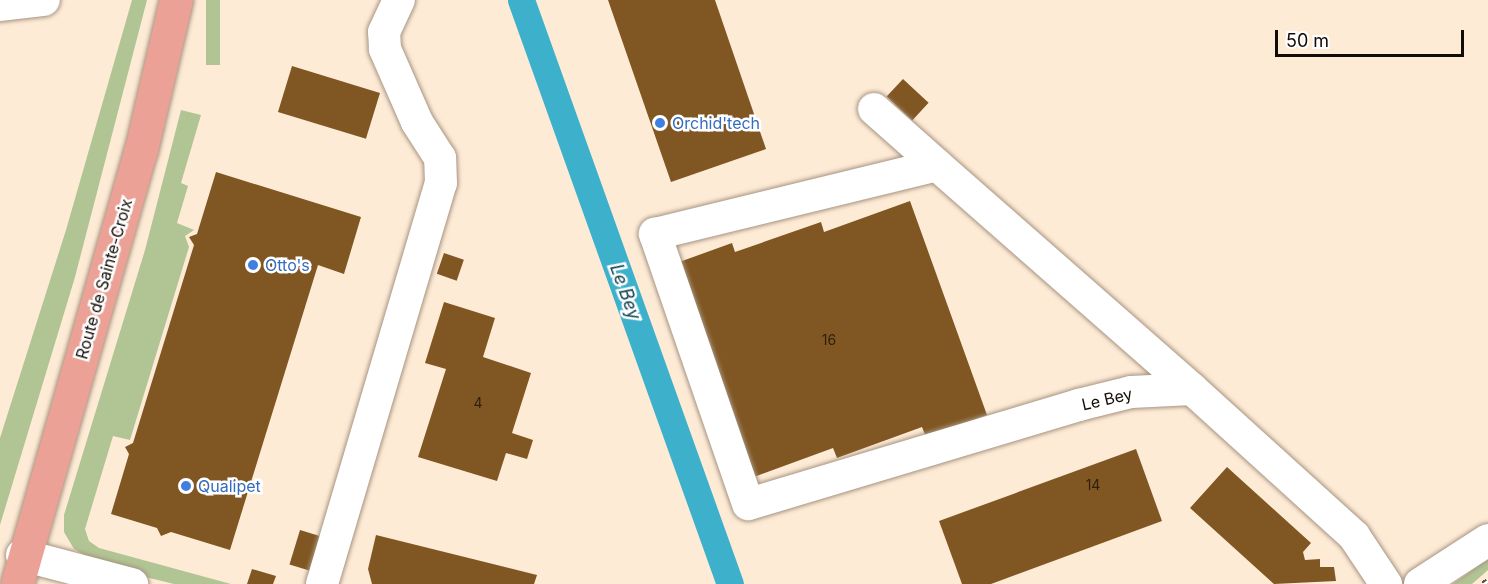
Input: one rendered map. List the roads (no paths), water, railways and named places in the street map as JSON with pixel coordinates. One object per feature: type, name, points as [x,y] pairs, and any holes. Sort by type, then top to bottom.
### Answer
[{"type":"main road","name":"Route de Sainte-Croix","points":[[16,574],[141,150],[176,0]]},
{"type":"street","points":[[0,5],[44,0]]},
{"type":"street","points":[[322,584],[441,183],[440,158],[417,122],[385,49],[384,32],[399,0]]},
{"type":"street","points":[[874,109],[1192,389],[1354,536],[1386,584]]},
{"type":"street","name":"Le Bey","points":[[937,165],[654,234],[748,504],[1079,405],[1131,392],[1192,389]]},
{"type":"street","points":[[1420,584],[1488,540]]},
{"type":"street","points":[[16,574],[132,584]]},
{"type":"waterway","name":"Le Bey","points":[[521,0],[730,584]]},
{"type":"railway","points":[[1484,584],[1488,581]]},
{"type":"place","name":"Orchid'tech","points":[[660,123]]},
{"type":"place","name":"Otto's","points":[[253,265]]},
{"type":"place","name":"Qualipet","points":[[186,486]]}]
